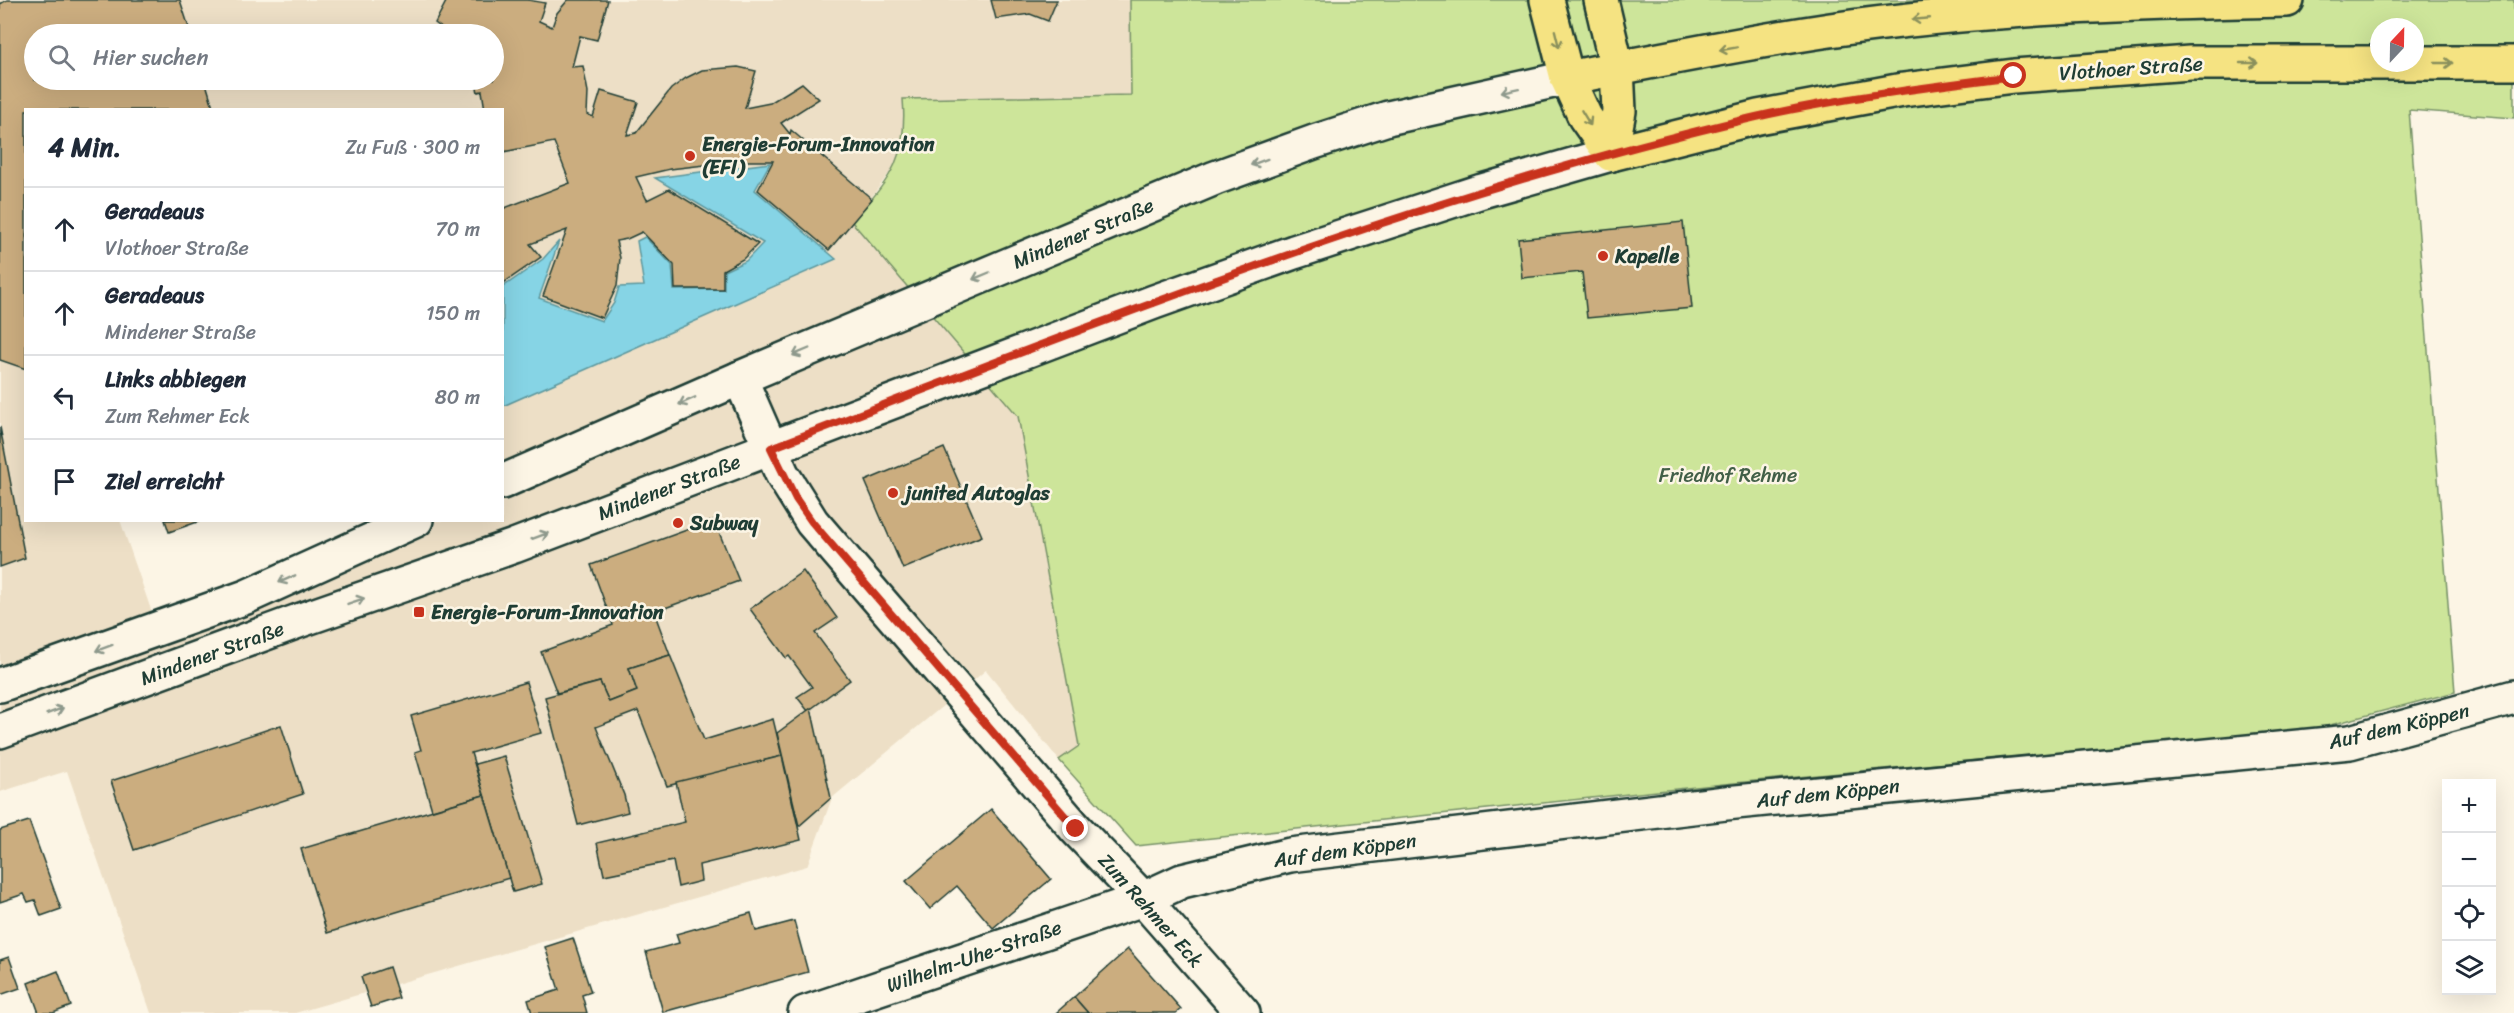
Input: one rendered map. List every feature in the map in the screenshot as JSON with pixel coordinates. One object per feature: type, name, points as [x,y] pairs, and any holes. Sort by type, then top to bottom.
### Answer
[{"type":"main road","points":[[1547,0],[1567,78],[1585,117],[1611,154]]},
{"type":"main road","points":[[1601,0],[1617,68],[1618,111],[1611,154]]},
{"type":"main road","points":[[1617,68],[1830,30],[1909,20],[2130,5],[2287,0]]},
{"type":"main road","name":"Vlothoer Straße","points":[[1611,154],[1758,117],[1903,90],[2014,76],[2190,63],[2514,63]]},
{"type":"main road","name":"Mindener Straße","points":[[1567,78],[1617,68]]},
{"type":"street","name":"Mindener Straße","points":[[504,481],[740,378],[1215,178],[1388,118],[1567,78]]},
{"type":"street","name":"Mindener Straße","points":[[0,731],[301,620],[514,546],[1154,302],[1284,256],[1482,191],[1611,154]]},
{"type":"street","name":"Zum Rehmer Eck","points":[[740,378],[796,499],[812,522],[1076,829],[1143,899],[1243,1013]]},
{"type":"street","name":"Mindener Straße","points":[[0,685],[246,597],[413,522]]},
{"type":"street","name":"Auf dem Köppen","points":[[1143,899],[1182,881],[1290,855],[1726,803],[2350,742],[2514,697]]},
{"type":"street","name":"Wilhelm-Uhe-Straße","points":[[805,1013],[1143,899]]},
{"type":"shaded area","points":[[0,0],[1130,0],[1131,95],[904,99],[904,138],[896,164],[853,222],[1018,416],[1079,746],[1059,760],[986,670],[832,798],[807,866],[295,1013],[151,1013],[67,771],[0,792]]},
{"type":"green space","name":"Friedhof Rehme","points":[[1130,0],[2514,0],[2514,118],[2409,110],[2455,692],[2319,728],[1724,784],[1136,846],[1059,760],[1079,746],[1018,416],[852,222],[877,193],[894,167],[902,138],[903,99],[1131,95]]},
{"type":"water","points":[[770,163],[755,190],[836,259],[504,406],[504,286],[543,259],[559,241],[539,298],[602,321],[614,303],[619,287],[644,286],[637,241],[645,237],[672,265],[674,290],[724,289],[724,271],[746,261],[763,243],[655,178]]},
{"type":"building","points":[[7,0],[180,0],[188,24],[24,24],[24,90],[208,90],[213,108],[24,108],[24,368],[0,360],[0,4]]},
{"type":"building","name":"Energie-Forum-Innovation (EFI)","points":[[447,0],[528,0],[545,3],[539,21],[552,27],[557,13],[568,0],[608,0],[597,40],[580,36],[572,67],[583,66],[588,92],[587,114],[593,117],[601,91],[638,102],[627,135],[636,133],[671,89],[702,70],[738,67],[756,71],[745,108],[770,103],[802,83],[819,99],[781,123],[790,134],[791,130],[872,199],[829,250],[758,190],[773,161],[740,161],[670,169],[636,177],[647,200],[669,189],[758,244],[743,259],[723,270],[723,289],[675,289],[674,265],[642,232],[616,241],[620,258],[617,286],[602,318],[543,296],[567,230],[530,244],[541,257],[504,283],[504,208],[570,183],[554,142],[504,152],[504,108],[485,108],[482,91],[478,92],[478,90],[504,90],[504,24],[435,23]]},
{"type":"building","points":[[991,0],[1057,0],[1048,21],[1030,14],[996,19]]},
{"type":"building","name":"Kapelle","points":[[1683,222],[1692,308],[1587,318],[1582,272],[1522,278],[1518,239]]},
{"type":"building","points":[[0,427],[25,558],[0,567]]},
{"type":"building","points":[[944,448],[982,536],[903,569],[865,481]]},
{"type":"building","points":[[714,520],[739,581],[654,612],[670,655],[629,668],[637,691],[609,702],[600,682],[557,693],[541,652],[613,625],[591,565]]},
{"type":"building","points":[[166,522],[197,522],[169,532]]},
{"type":"building","points":[[803,571],[837,618],[815,633],[850,680],[808,711],[797,697],[812,687],[789,656],[786,658],[750,609]]},
{"type":"building","points":[[670,655],[704,740],[773,719],[782,756],[667,786],[638,711],[596,727],[624,795],[628,812],[578,825],[545,697],[600,682],[609,702],[637,691],[629,668]]},
{"type":"building","points":[[526,682],[541,733],[471,753],[484,795],[432,810],[415,752],[421,750],[411,716]]},
{"type":"building","points":[[811,708],[831,798],[799,826],[777,733]]},
{"type":"building","points":[[281,725],[303,794],[134,850],[111,781]]},
{"type":"building","points":[[504,756],[542,884],[513,892],[475,764]]},
{"type":"building","points":[[782,756],[801,840],[699,865],[701,881],[678,887],[673,861],[604,875],[597,843],[685,822],[676,782]]},
{"type":"building","points":[[484,795],[509,878],[327,933],[301,849]]},
{"type":"building","points":[[991,809],[1051,879],[993,928],[957,886],[930,909],[906,881]]},
{"type":"building","points":[[29,821],[61,909],[41,916],[35,900],[28,902],[24,894],[0,902],[0,830]]},
{"type":"building","points":[[751,913],[756,931],[794,921],[808,972],[663,1012],[646,952],[679,943],[676,934]]},
{"type":"building","points":[[573,938],[591,992],[582,995],[587,1013],[532,1013],[528,1000],[559,990],[545,947]]},
{"type":"building","points":[[1128,949],[1181,1009],[1176,1013],[1088,1013],[1074,997]]},
{"type":"building","points":[[9,957],[20,988],[0,995],[0,960]]},
{"type":"building","points":[[389,967],[399,998],[371,1007],[361,977]]},
{"type":"building","points":[[58,971],[71,1006],[53,1013],[39,1013],[28,983]]},
{"type":"building","points":[[1074,997],[1088,1013],[1056,1013]]},
{"type":"place","name":"Energie-Forum-Innovation (EFI)","points":[[690,156]]},
{"type":"place","name":"Kapelle","points":[[1603,256]]},
{"type":"place","name":"junited Autoglas","points":[[893,493]]},
{"type":"place","name":"Subway","points":[[678,523]]},
{"type":"place","name":"Energie-Forum-Innovation","points":[[419,612]]},
{"type":"route","points":[[1076,829],[812,522],[782,474],[771,448],[1154,302],[1294,252],[1482,191],[1611,154],[1758,117],[1903,90],[2014,76]]}]
